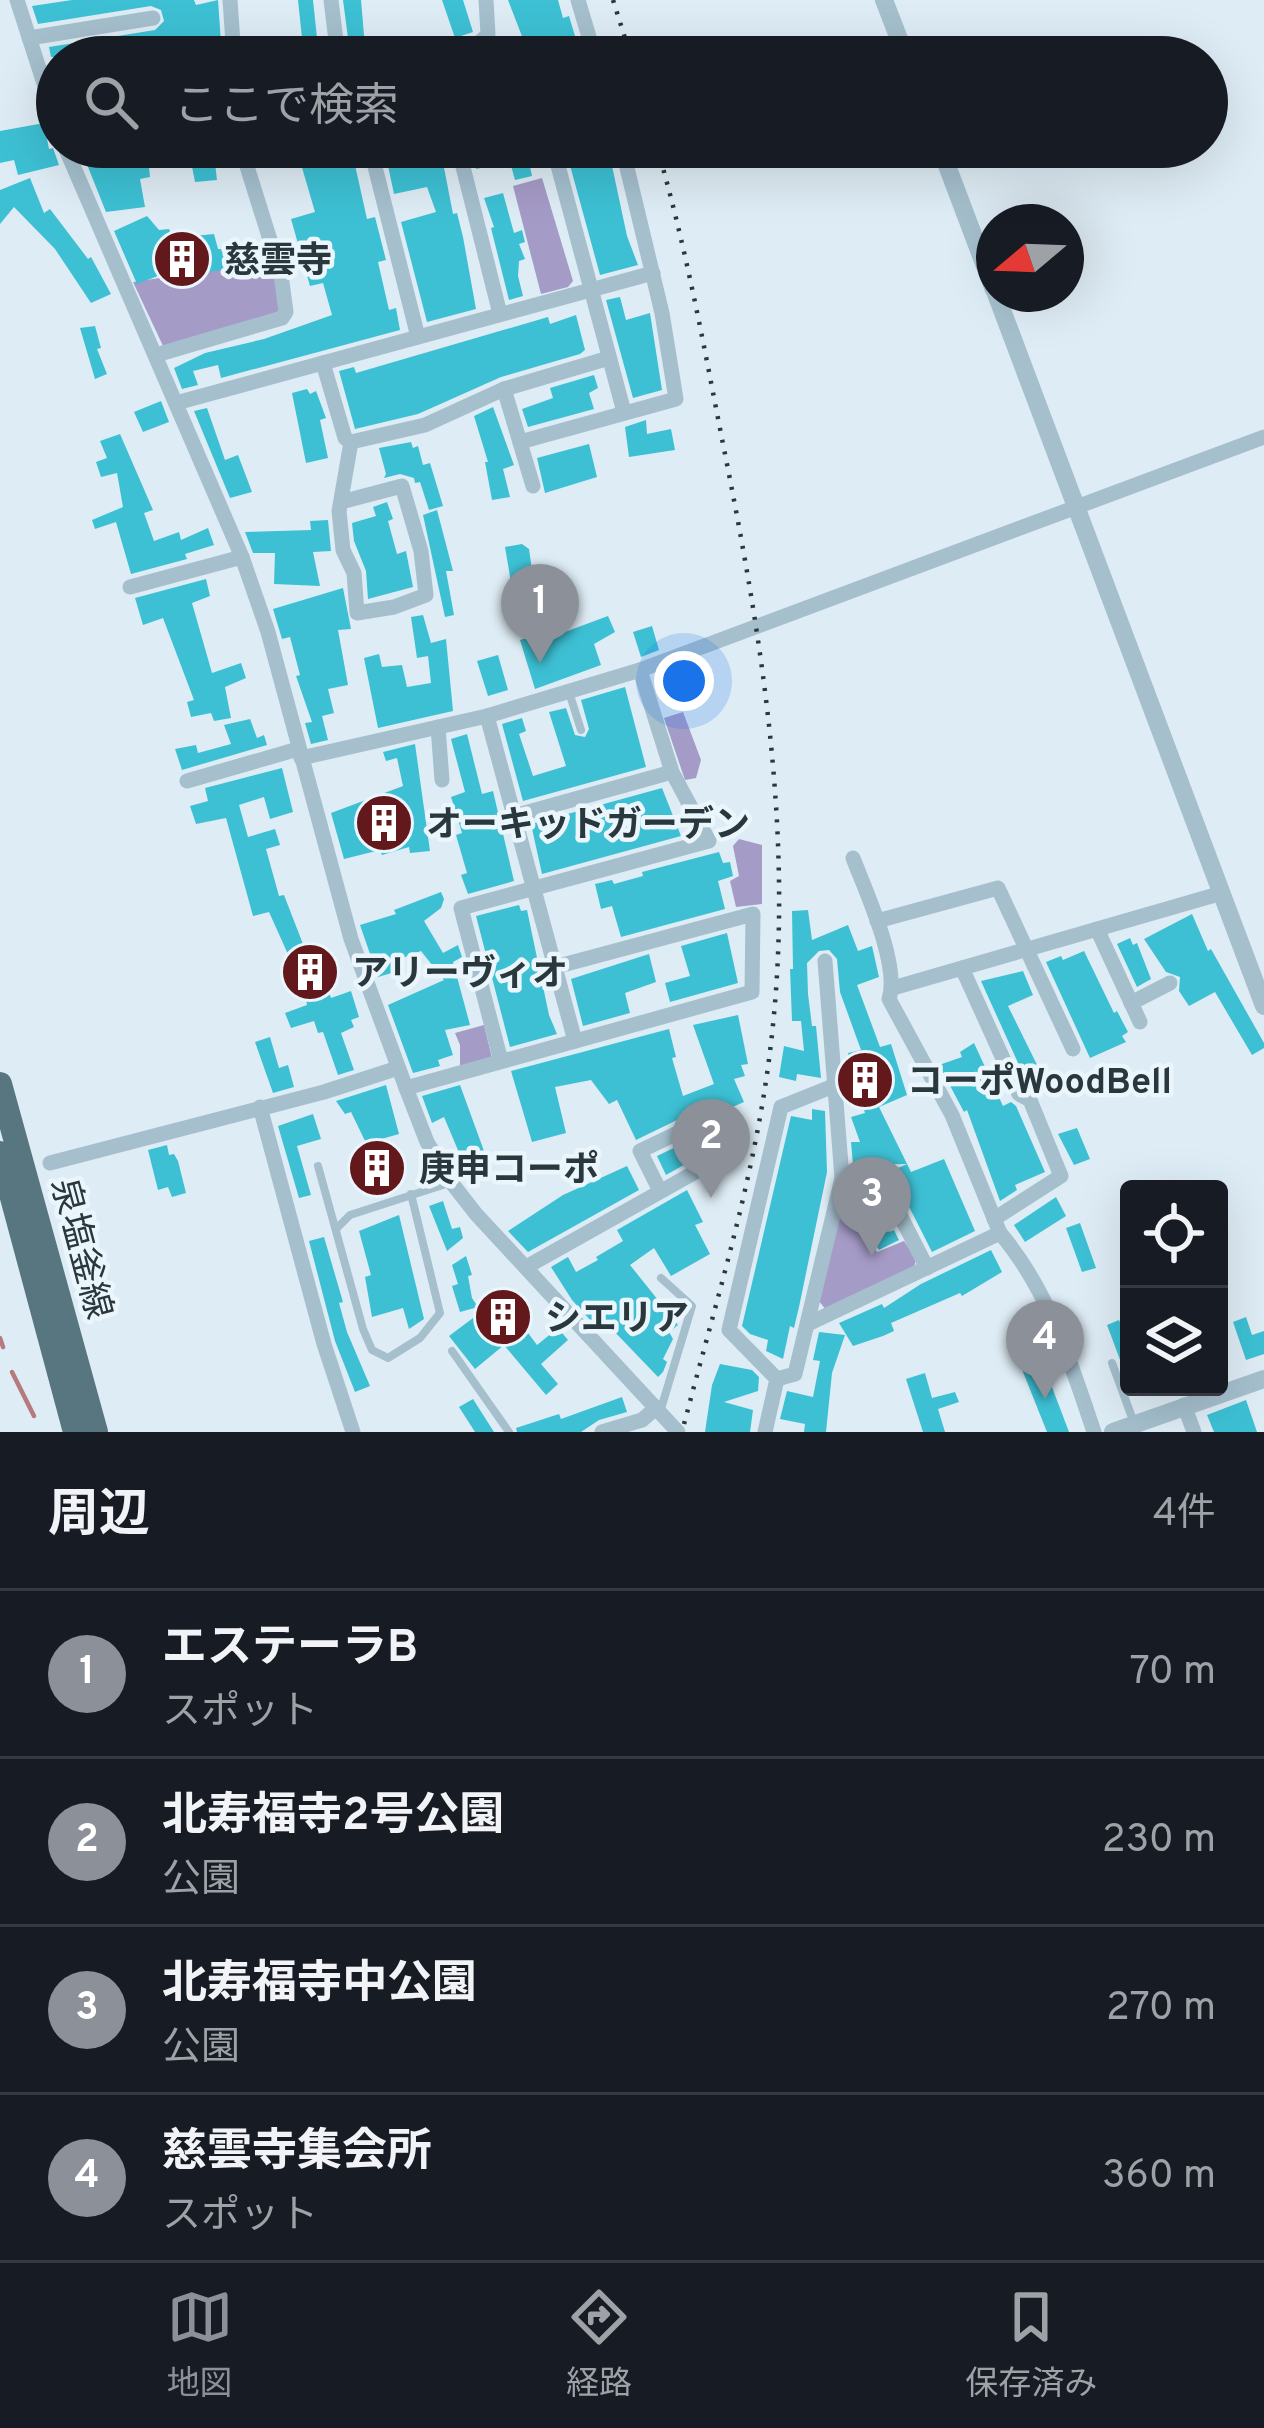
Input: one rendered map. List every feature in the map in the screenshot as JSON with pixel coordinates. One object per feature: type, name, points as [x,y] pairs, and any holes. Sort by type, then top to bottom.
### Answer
[{"type":"main road","name":"泉塩釜線","points":[[0,1084],[96,1432]]},
{"type":"main road","name":"泉塩釜線","points":[[0,1153],[75,1432]]},
{"type":"street","points":[[17,0],[36,60]]},
{"type":"street","points":[[230,0],[233,36]]},
{"type":"street","points":[[331,0],[335,36]]},
{"type":"street","points":[[486,0],[486,36]]},
{"type":"street","points":[[578,0],[588,36]]},
{"type":"street","points":[[884,0],[898,36]]},
{"type":"street","points":[[41,36],[153,18]]},
{"type":"street","points":[[29,38],[36,37]]},
{"type":"street","points":[[74,168],[242,557],[268,632],[351,939],[427,1142],[451,1182],[678,1432]]},
{"type":"street","points":[[156,355],[282,318],[286,312],[281,274],[248,168]]},
{"type":"street","points":[[375,168],[418,337]]},
{"type":"street","points":[[463,168],[500,314]]},
{"type":"street","points":[[558,168],[624,412]]},
{"type":"street","points":[[520,442],[676,399],[627,168]]},
{"type":"street","points":[[948,168],[976,242]]},
{"type":"street","points":[[176,403],[652,273]]},
{"type":"street","points":[[1003,312],[1264,1006]]},
{"type":"street","points":[[323,363],[345,438],[351,442],[424,425],[504,389],[609,358]]},
{"type":"street","points":[[504,389],[533,486]]},
{"type":"street","points":[[187,781],[487,716],[640,670],[1264,437]]},
{"type":"street","points":[[341,502],[402,486],[422,551],[426,595],[394,608],[357,613],[354,573],[343,550],[341,502],[351,442]]},
{"type":"street","points":[[130,587],[242,557]]},
{"type":"street","points":[[501,1061],[461,908],[710,841],[672,772],[640,670]]},
{"type":"street","points":[[487,716],[575,1041]]},
{"type":"street","points":[[438,728],[442,780]]},
{"type":"street","points":[[514,816],[672,772]]},
{"type":"street","points":[[853,858],[877,921],[893,988],[889,999],[952,1114],[997,1226],[1027,1264],[1094,1432]]},
{"type":"street","points":[[877,921],[998,888],[1073,1048]]},
{"type":"street","points":[[893,988],[1222,892]]},
{"type":"street","points":[[406,1088],[752,992],[753,914],[555,967]]},
{"type":"street","points":[[1096,929],[1139,1022]]},
{"type":"street","points":[[777,1379],[794,1374],[842,1178],[825,961]]},
{"type":"street","points":[[808,1324],[927,1268],[997,1226],[1061,1176],[1030,1100],[1019,1094],[962,968]]},
{"type":"street","points":[[1130,1003],[1170,983]]},
{"type":"street","points":[[50,1163],[398,1068]]},
{"type":"street","points":[[777,1379],[729,1330],[781,1107],[836,1084]]},
{"type":"street","points":[[260,1107],[324,1344],[353,1432]]},
{"type":"street","points":[[526,1267],[724,1156],[730,1123],[715,1115],[640,1151],[660,1191]]},
{"type":"street","points":[[842,1178],[879,1174],[927,1268]]},
{"type":"street","points":[[765,1432],[777,1379]]},
{"type":"street","points":[[1113,1432],[1193,1397],[1262,1386]]},
{"type":"street","points":[[1193,1397],[1194,1432]]},
{"type":"street","points":[[602,1432],[658,1410]]},
{"type":"lane","points":[[569,692],[581,730]]},
{"type":"lane","points":[[318,1166],[363,1329],[372,1350],[388,1358],[420,1338],[440,1313],[411,1194]]},
{"type":"lane","points":[[337,1228],[350,1215],[451,1182]]},
{"type":"lane","points":[[658,1410],[692,1306],[661,1278]]},
{"type":"lane","points":[[452,1351],[508,1432]]},
{"type":"lane","points":[[1112,1363],[1134,1424]]},
{"type":"shaded area","points":[[542,178],[573,281],[568,287],[541,294],[513,186]]},
{"type":"shaded area","points":[[272,261],[282,309],[276,315],[164,348],[133,282]]},
{"type":"shaded area","points":[[683,712],[701,760],[696,778],[685,780],[664,718]]},
{"type":"shaded area","points":[[739,839],[762,845],[762,904],[736,907],[730,881],[739,876],[733,846]]},
{"type":"shaded area","points":[[484,1025],[492,1058],[460,1066],[455,1033]]},
{"type":"shaded area","points":[[845,1200],[877,1252],[904,1241],[916,1259],[914,1268],[826,1310],[819,1301],[841,1201]]},
{"type":"building","points":[[72,0],[194,0],[196,5],[218,0],[221,36],[118,36],[155,30],[164,21],[161,10],[151,6],[38,24],[32,6]]},
{"type":"building","points":[[298,0],[313,0],[317,36],[302,36]]},
{"type":"building","points":[[343,0],[361,0],[364,36],[348,36]]},
{"type":"building","points":[[442,0],[463,0],[473,32],[454,36]]},
{"type":"building","points":[[508,0],[558,0],[575,36],[522,36]]},
{"type":"building","points":[[36,124],[36,168],[47,168],[18,175],[14,160],[0,163],[0,131]]},
{"type":"building","points":[[88,168],[149,168],[150,177],[140,179],[145,207],[106,212]]},
{"type":"building","points":[[192,168],[216,168],[217,180],[195,182]]},
{"type":"building","points":[[302,168],[356,168],[367,219],[375,217],[386,260],[378,262],[389,310],[396,308],[400,330],[221,378],[218,365],[193,371],[198,385],[182,389],[174,368],[205,353],[332,315],[323,283],[310,286],[291,219],[315,212]]},
{"type":"building","points":[[388,168],[444,168],[476,309],[427,322],[401,222],[436,212],[427,187],[394,194]]},
{"type":"building","points":[[512,168],[530,168],[532,176],[515,180]]},
{"type":"building","points":[[571,168],[612,168],[638,265],[600,275]]},
{"type":"building","points":[[30,178],[44,213],[50,209],[91,257],[111,294],[91,303],[55,249],[14,207],[0,224],[0,190]]},
{"type":"building","points":[[503,193],[514,233],[522,230],[525,242],[519,244],[525,259],[519,261],[518,276],[523,296],[509,300],[484,198]]},
{"type":"building","name":"慈雲寺","points":[[147,216],[159,230],[169,229],[173,238],[214,234],[218,249],[238,250],[242,267],[182,276],[176,269],[137,284],[114,231]]},
{"type":"building","points":[[620,297],[626,320],[650,313],[662,390],[633,398],[606,300]]},
{"type":"building","points":[[576,315],[585,350],[580,354],[501,377],[418,414],[355,429],[339,371],[354,367],[356,373],[548,317],[550,324]]},
{"type":"building","points":[[95,326],[101,348],[97,349],[107,374],[95,379],[80,328]]},
{"type":"building","points":[[594,375],[598,388],[589,393],[594,409],[528,427],[522,409],[553,398],[550,388]]},
{"type":"building","points":[[307,389],[310,394],[316,391],[326,418],[320,420],[328,458],[306,463],[292,393]]},
{"type":"building","points":[[161,401],[169,422],[143,432],[134,412]]},
{"type":"building","points":[[493,407],[514,465],[503,469],[510,497],[492,500],[488,462],[474,416]]},
{"type":"building","points":[[207,408],[225,460],[238,455],[252,492],[230,498],[194,411]]},
{"type":"building","points":[[646,420],[647,434],[671,429],[675,450],[629,457],[625,427]]},
{"type":"building","points":[[120,434],[153,510],[144,513],[154,541],[179,532],[181,540],[208,528],[214,545],[185,554],[187,559],[131,574],[116,522],[95,529],[92,520],[123,507],[117,473],[101,477],[96,462],[107,458],[100,441]]},
{"type":"building","points":[[411,442],[413,448],[418,446],[423,465],[430,463],[443,506],[429,510],[420,482],[415,483],[414,478],[400,474],[384,478],[379,448]]},
{"type":"building","points":[[589,444],[597,477],[545,493],[537,458]]},
{"type":"building","points":[[387,502],[397,554],[406,551],[413,587],[368,599],[366,571],[352,523],[376,516],[373,507]]},
{"type":"building","points":[[437,510],[453,571],[446,571],[454,615],[445,617],[423,515]]},
{"type":"building","points":[[328,520],[331,551],[313,552],[320,586],[274,584],[275,553],[253,553],[245,532],[311,530],[310,521]]},
{"type":"building","points":[[522,544],[529,549],[534,584],[512,588],[505,547]]},
{"type":"building","points":[[206,579],[210,596],[192,603],[212,673],[241,663],[246,678],[225,687],[231,718],[214,721],[211,713],[191,717],[187,702],[194,700],[163,618],[143,625],[135,598]]},
{"type":"building","points":[[343,588],[351,629],[338,630],[348,685],[328,689],[334,713],[322,716],[328,740],[311,744],[305,723],[312,722],[296,676],[300,675],[290,637],[282,639],[273,609]]},
{"type":"building","points":[[423,615],[431,643],[446,639],[453,711],[378,728],[364,658],[379,654],[382,667],[402,665],[407,687],[431,683],[428,656],[417,658],[411,617]]},
{"type":"building","points":[[608,616],[615,632],[594,644],[601,665],[535,689],[520,640],[544,632],[546,639]]},
{"type":"building","points":[[652,626],[659,650],[641,657],[633,632]]},
{"type":"building","points":[[498,655],[508,690],[488,696],[477,661]]},
{"type":"building","points":[[625,687],[646,767],[523,801],[502,724],[522,718],[526,731],[519,734],[533,776],[566,766],[549,712],[566,708],[575,735],[585,737],[589,729],[581,700]]},
{"type":"building","points":[[250,719],[257,738],[264,735],[267,745],[182,770],[175,749],[196,745],[198,753],[231,744],[224,725]]},
{"type":"building","points":[[467,734],[482,794],[493,791],[514,881],[468,894],[456,835],[462,833],[451,797],[465,792],[451,739]]},
{"type":"building","points":[[415,744],[430,851],[410,853],[409,847],[344,859],[331,813],[403,786],[397,758],[386,761],[383,752]]},
{"type":"building","points":[[282,768],[293,812],[270,819],[264,797],[239,805],[248,837],[275,829],[280,845],[266,849],[279,896],[284,895],[308,957],[315,954],[331,998],[351,991],[359,1017],[351,1020],[354,1027],[341,1033],[354,1070],[338,1075],[323,1032],[318,1033],[314,1021],[291,1028],[285,1013],[307,1005],[305,992],[269,912],[253,916],[226,818],[196,824],[190,806],[208,801],[205,788]]},
{"type":"building","points":[[662,788],[681,836],[542,874],[531,824]]},
{"type":"building","points":[[719,852],[723,863],[730,862],[733,876],[718,881],[725,909],[621,937],[612,906],[601,909],[595,884],[612,880],[614,884]]},
{"type":"building","points":[[441,892],[441,908],[424,921],[443,953],[458,945],[462,957],[453,962],[470,1025],[445,1030],[453,1055],[438,1060],[440,1066],[413,1073],[388,1005],[444,980],[421,951],[392,962],[395,972],[378,977],[360,925]]},
{"type":"building","points":[[519,905],[521,911],[527,910],[557,1034],[510,1047],[476,916]]},
{"type":"building","points":[[808,910],[812,940],[848,925],[858,951],[872,946],[879,977],[857,985],[880,1047],[891,1044],[907,1095],[879,1107],[911,1172],[944,1159],[975,1231],[932,1252],[891,1171],[907,1164],[853,1165],[851,1142],[860,1142],[851,1117],[865,1113],[848,1053],[861,1050],[840,992],[837,959],[829,950],[819,951],[807,963],[821,1078],[779,1077],[784,1046],[804,1051],[801,1021],[792,1021],[790,969],[792,911]]},
{"type":"building","points":[[1192,914],[1208,951],[1211,949],[1264,1043],[1252,1055],[1215,992],[1189,1006],[1179,991],[1180,977],[1166,972],[1144,939]]},
{"type":"building","points":[[727,933],[738,983],[670,1002],[665,983],[690,976],[681,946]]},
{"type":"building","points":[[1130,938],[1133,945],[1137,943],[1151,979],[1137,987],[1117,944]]},
{"type":"building","points":[[1084,951],[1128,1032],[1122,1036],[1126,1042],[1090,1058],[1046,962]]},
{"type":"building","points":[[649,954],[656,982],[625,993],[630,1013],[583,1026],[571,979]]},
{"type":"building","points":[[1023,971],[1033,995],[1008,1006],[1046,1083],[1034,1088],[1028,1085],[981,981]]},
{"type":"building","points":[[738,1015],[748,1064],[741,1065],[745,1076],[734,1079],[744,1102],[728,1109],[710,1104],[636,1140],[617,1100],[609,1104],[591,1080],[555,1087],[566,1133],[532,1142],[511,1071],[669,1029],[683,1096],[714,1084],[693,1025]]},
{"type":"building","points":[[270,1037],[279,1068],[288,1065],[294,1087],[273,1093],[255,1042]]},
{"type":"building","points":[[974,1043],[1003,1106],[1011,1102],[1016,1106],[1045,1172],[1015,1185],[1017,1190],[1000,1201],[967,1110],[964,1112],[939,1065],[962,1057],[960,1052]]},
{"type":"building","points":[[386,1085],[399,1134],[378,1140],[395,1186],[376,1194],[359,1151],[368,1147],[351,1112],[345,1114],[336,1101]]},
{"type":"building","points":[[460,1085],[492,1173],[471,1181],[444,1117],[432,1123],[422,1096]]},
{"type":"building","points":[[812,1109],[825,1111],[827,1172],[799,1307],[783,1359],[766,1351],[768,1340],[742,1326],[791,1116],[812,1120]]},
{"type":"building","points":[[313,1114],[321,1139],[297,1146],[311,1195],[299,1198],[278,1126]]},
{"type":"building","points":[[1077,1128],[1090,1159],[1074,1165],[1058,1134]]},
{"type":"building","points":[[703,1134],[710,1150],[666,1175],[657,1156]]},
{"type":"building","points":[[167,1145],[169,1155],[174,1154],[178,1161],[186,1193],[172,1197],[168,1187],[158,1190],[148,1150]]},
{"type":"building","points":[[627,1166],[639,1190],[528,1252],[508,1231],[563,1195]]},
{"type":"building","points":[[864,1188],[889,1232],[894,1230],[899,1240],[879,1250],[849,1200],[851,1191]]},
{"type":"building","points":[[687,1190],[703,1222],[695,1225],[710,1254],[671,1276],[654,1248],[630,1265],[678,1325],[669,1332],[673,1339],[658,1377],[610,1327],[602,1333],[551,1267],[568,1257],[576,1272],[598,1260],[623,1241],[617,1230]]},
{"type":"building","points":[[1056,1197],[1066,1216],[1025,1242],[1014,1225]]},
{"type":"building","points":[[443,1201],[452,1229],[460,1227],[463,1238],[447,1251],[429,1206]]},
{"type":"building","points":[[399,1215],[424,1319],[409,1329],[403,1308],[372,1317],[365,1277],[371,1275],[359,1231]]},
{"type":"building","points":[[1080,1223],[1096,1268],[1082,1272],[1066,1228]]},
{"type":"building","points":[[324,1237],[347,1332],[370,1386],[355,1392],[335,1341],[309,1241]]},
{"type":"building","points":[[991,1250],[1002,1272],[962,1296],[891,1323],[894,1331],[853,1346],[839,1323],[882,1304],[884,1308]]},
{"type":"building","points":[[466,1256],[472,1298],[478,1307],[460,1312],[452,1265]]},
{"type":"building","points":[[501,1297],[537,1345],[558,1328],[568,1340],[541,1364],[558,1384],[546,1395],[504,1345],[475,1369],[449,1336]]},
{"type":"building","points":[[1246,1317],[1252,1335],[1264,1331],[1264,1354],[1246,1360],[1233,1322]]},
{"type":"building","points":[[1120,1323],[1120,1360],[1107,1325]]},
{"type":"building","points":[[819,1332],[845,1335],[832,1373],[826,1432],[804,1432],[805,1424],[780,1419],[787,1391],[813,1397],[820,1361],[813,1360]]},
{"type":"building","points":[[1041,1358],[1069,1432],[1047,1432],[1021,1367]]},
{"type":"building","points":[[720,1364],[752,1370],[759,1377],[758,1391],[724,1402],[753,1410],[750,1432],[705,1432]]},
{"type":"building","points":[[925,1373],[932,1398],[955,1392],[959,1402],[938,1409],[945,1432],[923,1432],[906,1379]]},
{"type":"building","points":[[622,1397],[627,1412],[599,1420],[581,1432],[517,1432],[516,1428],[559,1414],[561,1419]]},
{"type":"building","points":[[473,1399],[494,1432],[475,1432],[459,1407]]},
{"type":"building","points":[[1246,1400],[1257,1432],[1214,1432],[1207,1415]]},
{"type":"waterway","points":[[0,1338],[3,1347]]},
{"type":"waterway","points":[[12,1372],[34,1416]]},
{"type":"railway","points":[[613,0],[624,36]]},
{"type":"railway","points":[[663,168],[693,292],[750,589],[770,740],[779,891],[777,967],[764,1092],[733,1239],[682,1432]]},
{"type":"place","name":"慈雲寺","points":[[182,259]]},
{"type":"place","name":"エステーラB","points":[[540,663]]},
{"type":"place","name":"オーキッドガーデン","points":[[384,823]]},
{"type":"place","name":"アリーヴィオ","points":[[310,972]]},
{"type":"place","name":"コーポWoodBell","points":[[865,1080]]},
{"type":"place","name":"庚申コーポ","points":[[377,1168]]},
{"type":"place","name":"北寿福寺2号公園","points":[[711,1198]]},
{"type":"place","name":"北寿福寺中公園","points":[[872,1256]]},
{"type":"place","name":"シエリア","points":[[503,1317]]},
{"type":"place","name":"慈雲寺集会所","points":[[1045,1399]]}]
